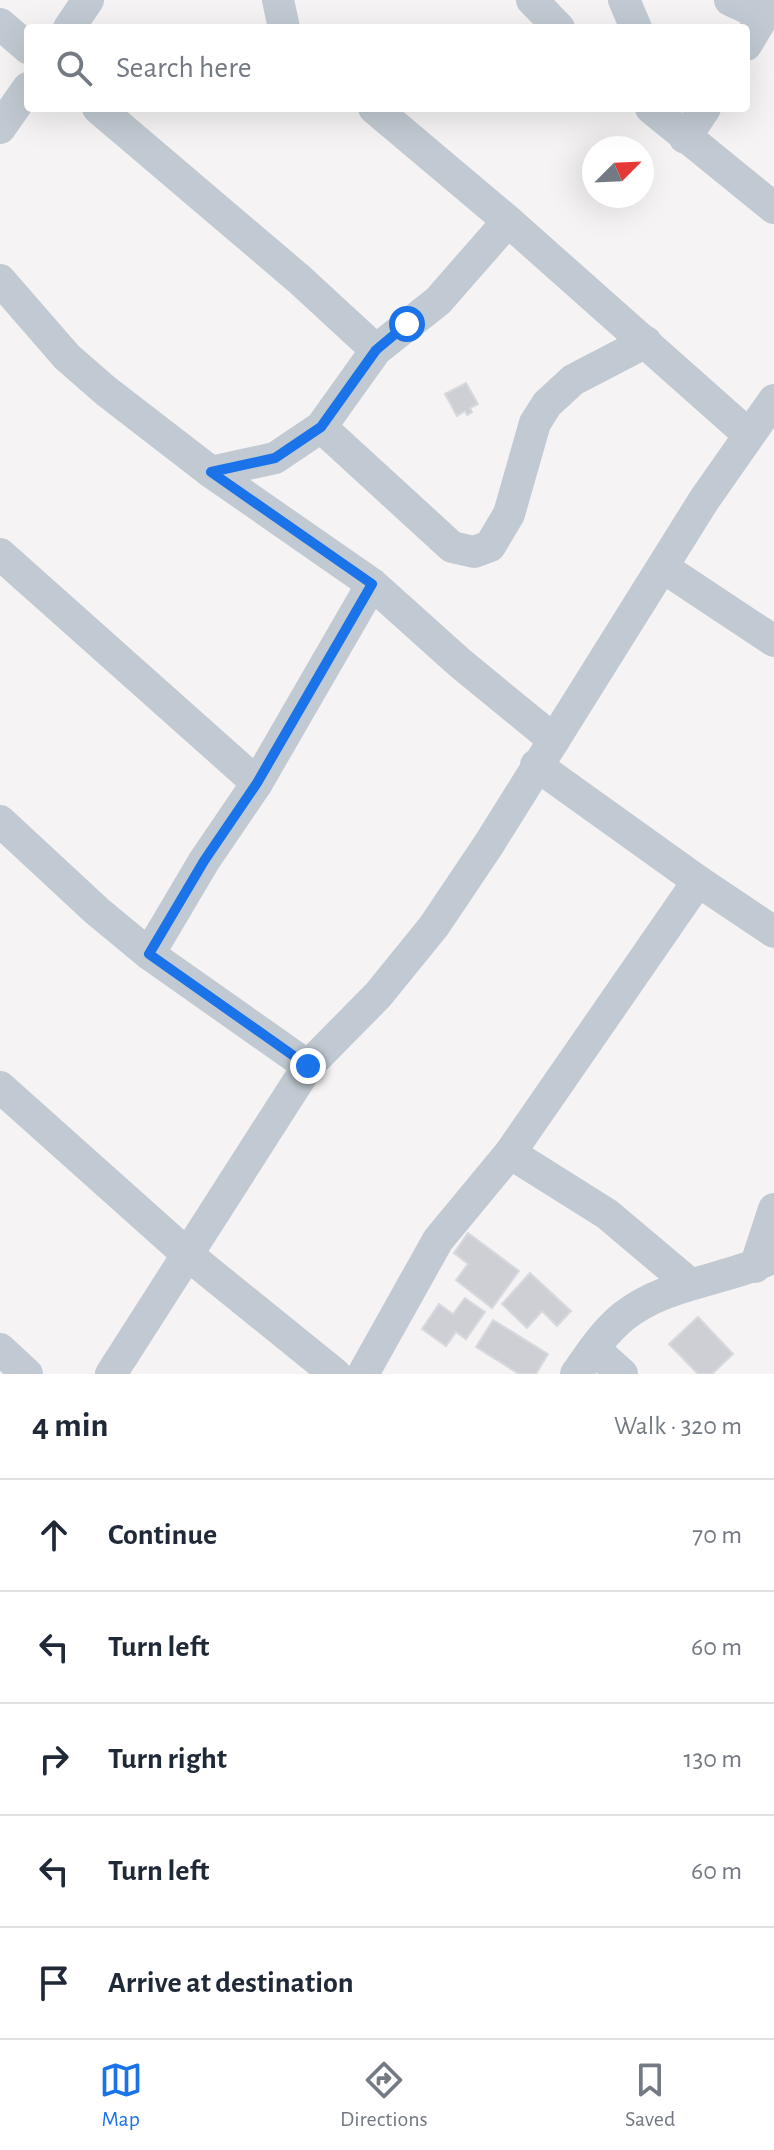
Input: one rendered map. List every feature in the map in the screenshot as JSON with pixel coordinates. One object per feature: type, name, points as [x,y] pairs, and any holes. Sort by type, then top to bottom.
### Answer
[{"type":"street","points":[[72,24],[88,0]]},
{"type":"street","points":[[278,0],[283,24]]},
{"type":"street","points":[[624,0],[634,24]]},
{"type":"street","points":[[730,0],[768,8],[750,38]]},
{"type":"street","points":[[0,24],[24,45]]},
{"type":"street","points":[[0,128],[24,94]]},
{"type":"street","points":[[103,112],[299,279],[376,350]]},
{"type":"street","points":[[379,112],[508,221],[749,435]]},
{"type":"street","points":[[666,119],[691,112]]},
{"type":"street","points":[[666,119],[774,208]]},
{"type":"street","points":[[211,472],[275,458],[321,427],[376,350],[438,301],[508,221]]},
{"type":"street","points":[[0,280],[67,357],[106,391],[211,472],[372,584],[460,663],[545,752],[698,881],[774,932]]},
{"type":"street","points":[[321,427],[452,547],[474,552],[490,546],[509,514],[535,423],[547,404],[573,380],[646,342]]},
{"type":"street","points":[[111,1374],[308,1066],[378,995],[434,926],[664,568],[704,500],[774,400]]},
{"type":"street","points":[[0,554],[257,783]]},
{"type":"street","points":[[664,568],[774,641]]},
{"type":"street","points":[[149,954],[204,861],[257,783],[372,584]]},
{"type":"street","points":[[0,821],[97,911],[149,954],[308,1066]]},
{"type":"street","points":[[363,1374],[438,1240],[510,1153],[698,881]]},
{"type":"street","points":[[0,1087],[188,1255],[335,1374]]},
{"type":"street","points":[[510,1153],[607,1214],[690,1284]]},
{"type":"street","points":[[622,1374],[585,1362],[624,1316],[665,1293],[764,1262],[774,1209]]},
{"type":"street","points":[[0,1349],[27,1374]]},
{"type":"building","points":[[466,383],[478,404],[470,408],[472,412],[467,415],[465,411],[457,416],[445,394]]},
{"type":"building","points":[[468,1233],[519,1271],[492,1308],[456,1280],[468,1264],[454,1253]]},
{"type":"building","points":[[530,1273],[571,1311],[557,1326],[542,1311],[527,1328],[502,1304]]},
{"type":"building","points":[[465,1298],[485,1312],[466,1339],[456,1332],[446,1346],[422,1329],[439,1304],[453,1314]]},
{"type":"building","points":[[698,1317],[733,1354],[712,1374],[698,1374],[669,1344]]},
{"type":"building","points":[[493,1320],[548,1354],[536,1374],[519,1374],[476,1347]]},
{"type":"route","points":[[308,1066],[149,954],[204,861],[257,783],[372,584],[211,472],[275,458],[321,427],[376,350],[407,324]]}]
